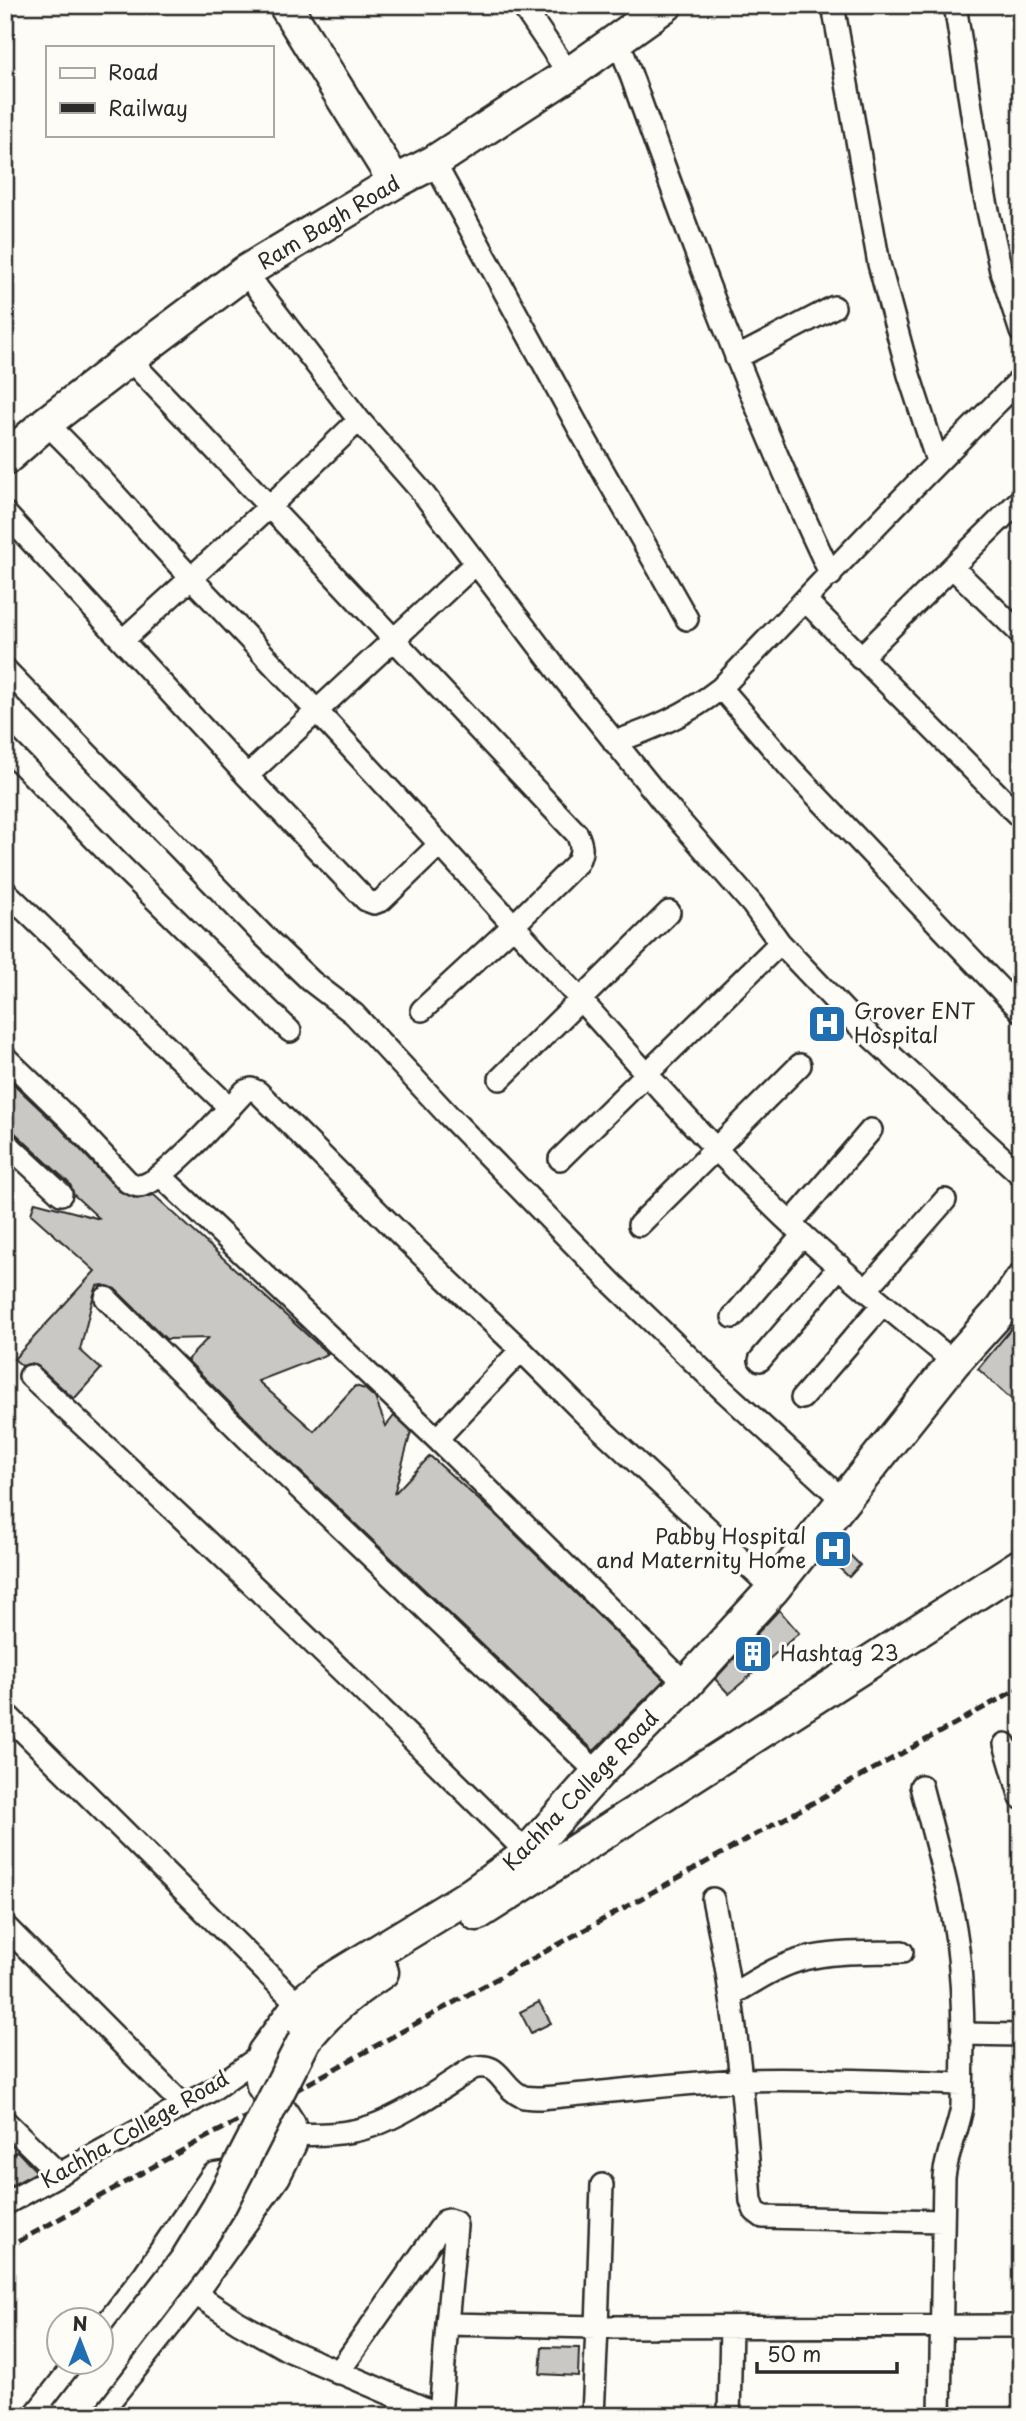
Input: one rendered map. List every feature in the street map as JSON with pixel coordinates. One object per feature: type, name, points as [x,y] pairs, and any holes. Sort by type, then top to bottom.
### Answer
[{"type":"street","points":[[285,5],[395,182]]},
{"type":"street","points":[[522,5],[569,74]]},
{"type":"street","name":"Ram Bagh Road","points":[[5,459],[129,359],[245,272],[395,182],[434,162],[569,74],[666,5]]},
{"type":"street","points":[[833,5],[879,264],[909,375],[937,461]]},
{"type":"street","points":[[956,5],[985,197],[1001,271],[1021,332]]},
{"type":"street","points":[[618,39],[736,358],[792,494],[831,575]]},
{"type":"street","points":[[434,162],[581,432],[687,619]]},
{"type":"street","points":[[245,272],[359,420],[422,492],[614,741],[752,904],[780,943],[856,1023],[1021,1175]]},
{"type":"street","points":[[736,358],[834,307]]},
{"type":"street","points":[[129,359],[576,834],[581,844],[581,855],[577,863],[422,1010]]},
{"type":"street","points":[[614,741],[674,719],[701,704],[721,688],[937,461],[1021,379]]},
{"type":"street","points":[[123,640],[270,506],[359,420]]},
{"type":"street","points":[[46,424],[75,451],[190,577],[318,710],[717,1150],[797,1229],[954,1362]]},
{"type":"street","points":[[860,658],[1021,499]]},
{"type":"street","points":[[5,513],[247,776],[366,900],[374,903],[382,900],[439,845]]},
{"type":"street","points":[[247,776],[475,562]]},
{"type":"street","points":[[953,568],[1021,634]]},
{"type":"street","points":[[805,600],[1021,818]]},
{"type":"street","points":[[5,669],[174,846],[262,933],[312,981],[354,1014],[613,1284],[844,1502]]},
{"type":"street","points":[[721,688],[791,769],[1021,1011]]},
{"type":"street","points":[[5,747],[120,865],[290,1031]]},
{"type":"street","points":[[5,891],[230,1108]]},
{"type":"street","points":[[500,1079],[669,912]]},
{"type":"street","points":[[560,1159],[780,943]]},
{"type":"street","points":[[5,1057],[70,1120],[128,1182],[141,1186],[161,1176],[245,1091],[251,1089],[258,1092],[587,1416],[773,1589]]},
{"type":"street","points":[[639,1225],[800,1065]]},
{"type":"street","points":[[733,1318],[871,1130]]},
{"type":"street","points":[[5,1142],[61,1194]]},
{"type":"street","points":[[161,1176],[437,1439],[686,1684]]},
{"type":"street","points":[[866,1290],[945,1199]]},
{"type":"street","points":[[760,1360],[840,1266]]},
{"type":"street","name":"Kachha College Road","points":[[5,2204],[212,2090],[264,2053],[299,2005],[326,1983],[472,1894],[524,1855],[773,1589],[954,1362],[1001,1310],[1021,1281]]},
{"type":"street","points":[[106,1298],[254,1445],[598,1773]]},
{"type":"street","points":[[802,1398],[883,1304]]},
{"type":"street","points":[[437,1439],[522,1350]]},
{"type":"street","points":[[30,1376],[188,1522],[411,1737],[524,1855],[620,1802],[1021,1545]]},
{"type":"street","points":[[67,2416],[186,2261],[219,2207],[304,2039],[327,2013],[357,1988],[1021,1566]]},
{"type":"street","points":[[562,1880],[1021,1590]]},
{"type":"street","points":[[5,1713],[299,2005]]},
{"type":"street","points":[[1004,1744],[1021,1798]]},
{"type":"street","points":[[921,1786],[947,1884],[956,1930],[961,1978],[962,2084],[959,2125],[946,2160],[943,2221],[940,2416]]},
{"type":"street","points":[[713,1899],[726,1958],[743,2081],[751,2201],[755,2211],[763,2217],[943,2221]]},
{"type":"street","points":[[5,1926],[184,2106]]},
{"type":"street","points":[[731,1995],[778,1968],[803,1959],[831,1954],[902,1952]]},
{"type":"street","points":[[962,2034],[1021,2035]]},
{"type":"street","points":[[91,2416],[191,2291],[284,2158],[291,2134],[289,2125],[263,2085],[260,2067],[264,2053]]},
{"type":"street","points":[[291,2134],[343,2133],[372,2126],[399,2113],[473,2068],[481,2066],[489,2067],[512,2090],[524,2097],[542,2098],[743,2081],[962,2084]]},
{"type":"street","points":[[5,2121],[59,2174]]},
{"type":"street","points":[[116,2320],[149,2277],[216,2179],[224,2178],[256,2200]]},
{"type":"street","points":[[593,2416],[602,2185]]},
{"type":"street","points":[[191,2291],[288,2350],[338,2373],[440,2415],[455,2222],[446,2221],[338,2373]]},
{"type":"street","points":[[447,2324],[597,2327],[1021,2326]]},
{"type":"street","points":[[729,2416],[731,2327]]},
{"type":"street","points":[[41,2416],[72,2376]]},
{"type":"building","points":[[5,1076],[61,1129],[119,1191],[137,1199],[154,1195],[328,1354],[258,1381],[314,1431],[355,1386],[365,1389],[375,1398],[386,1426],[394,1416],[411,1432],[394,1494],[430,1456],[499,1518],[664,1680],[594,1751],[263,1436],[187,1360],[208,1338],[166,1339],[115,1289],[103,1285],[97,1286],[94,1294],[80,1350],[101,1369],[74,1399],[38,1366],[32,1363],[22,1366],[14,1359],[95,1271],[31,1214],[35,1202],[100,1219],[74,1195],[70,1184],[14,1132],[5,1129]]},
{"type":"building","points":[[1021,1317],[1021,1408],[978,1369]]},
{"type":"building","points":[[835,1540],[860,1565],[849,1577],[824,1554]]},
{"type":"building","name":"Hashtag 23","points":[[779,1610],[799,1633],[729,1694],[715,1679]]},
{"type":"building","points":[[539,2002],[551,2023],[531,2033],[520,2012]]},
{"type":"building","points":[[17,2151],[37,2172],[5,2189],[5,2159]]},
{"type":"building","points":[[542,2347],[579,2348],[578,2376],[540,2374]]},
{"type":"railway","points":[[5,2249],[1021,1687]]},
{"type":"place","name":"Grover ENT Hospital","points":[[827,1024]]},
{"type":"place","name":"Pabby Hospital and Maternity Home","points":[[833,1549]]},
{"type":"place","name":"Hashtag 23","points":[[753,1654]]}]
